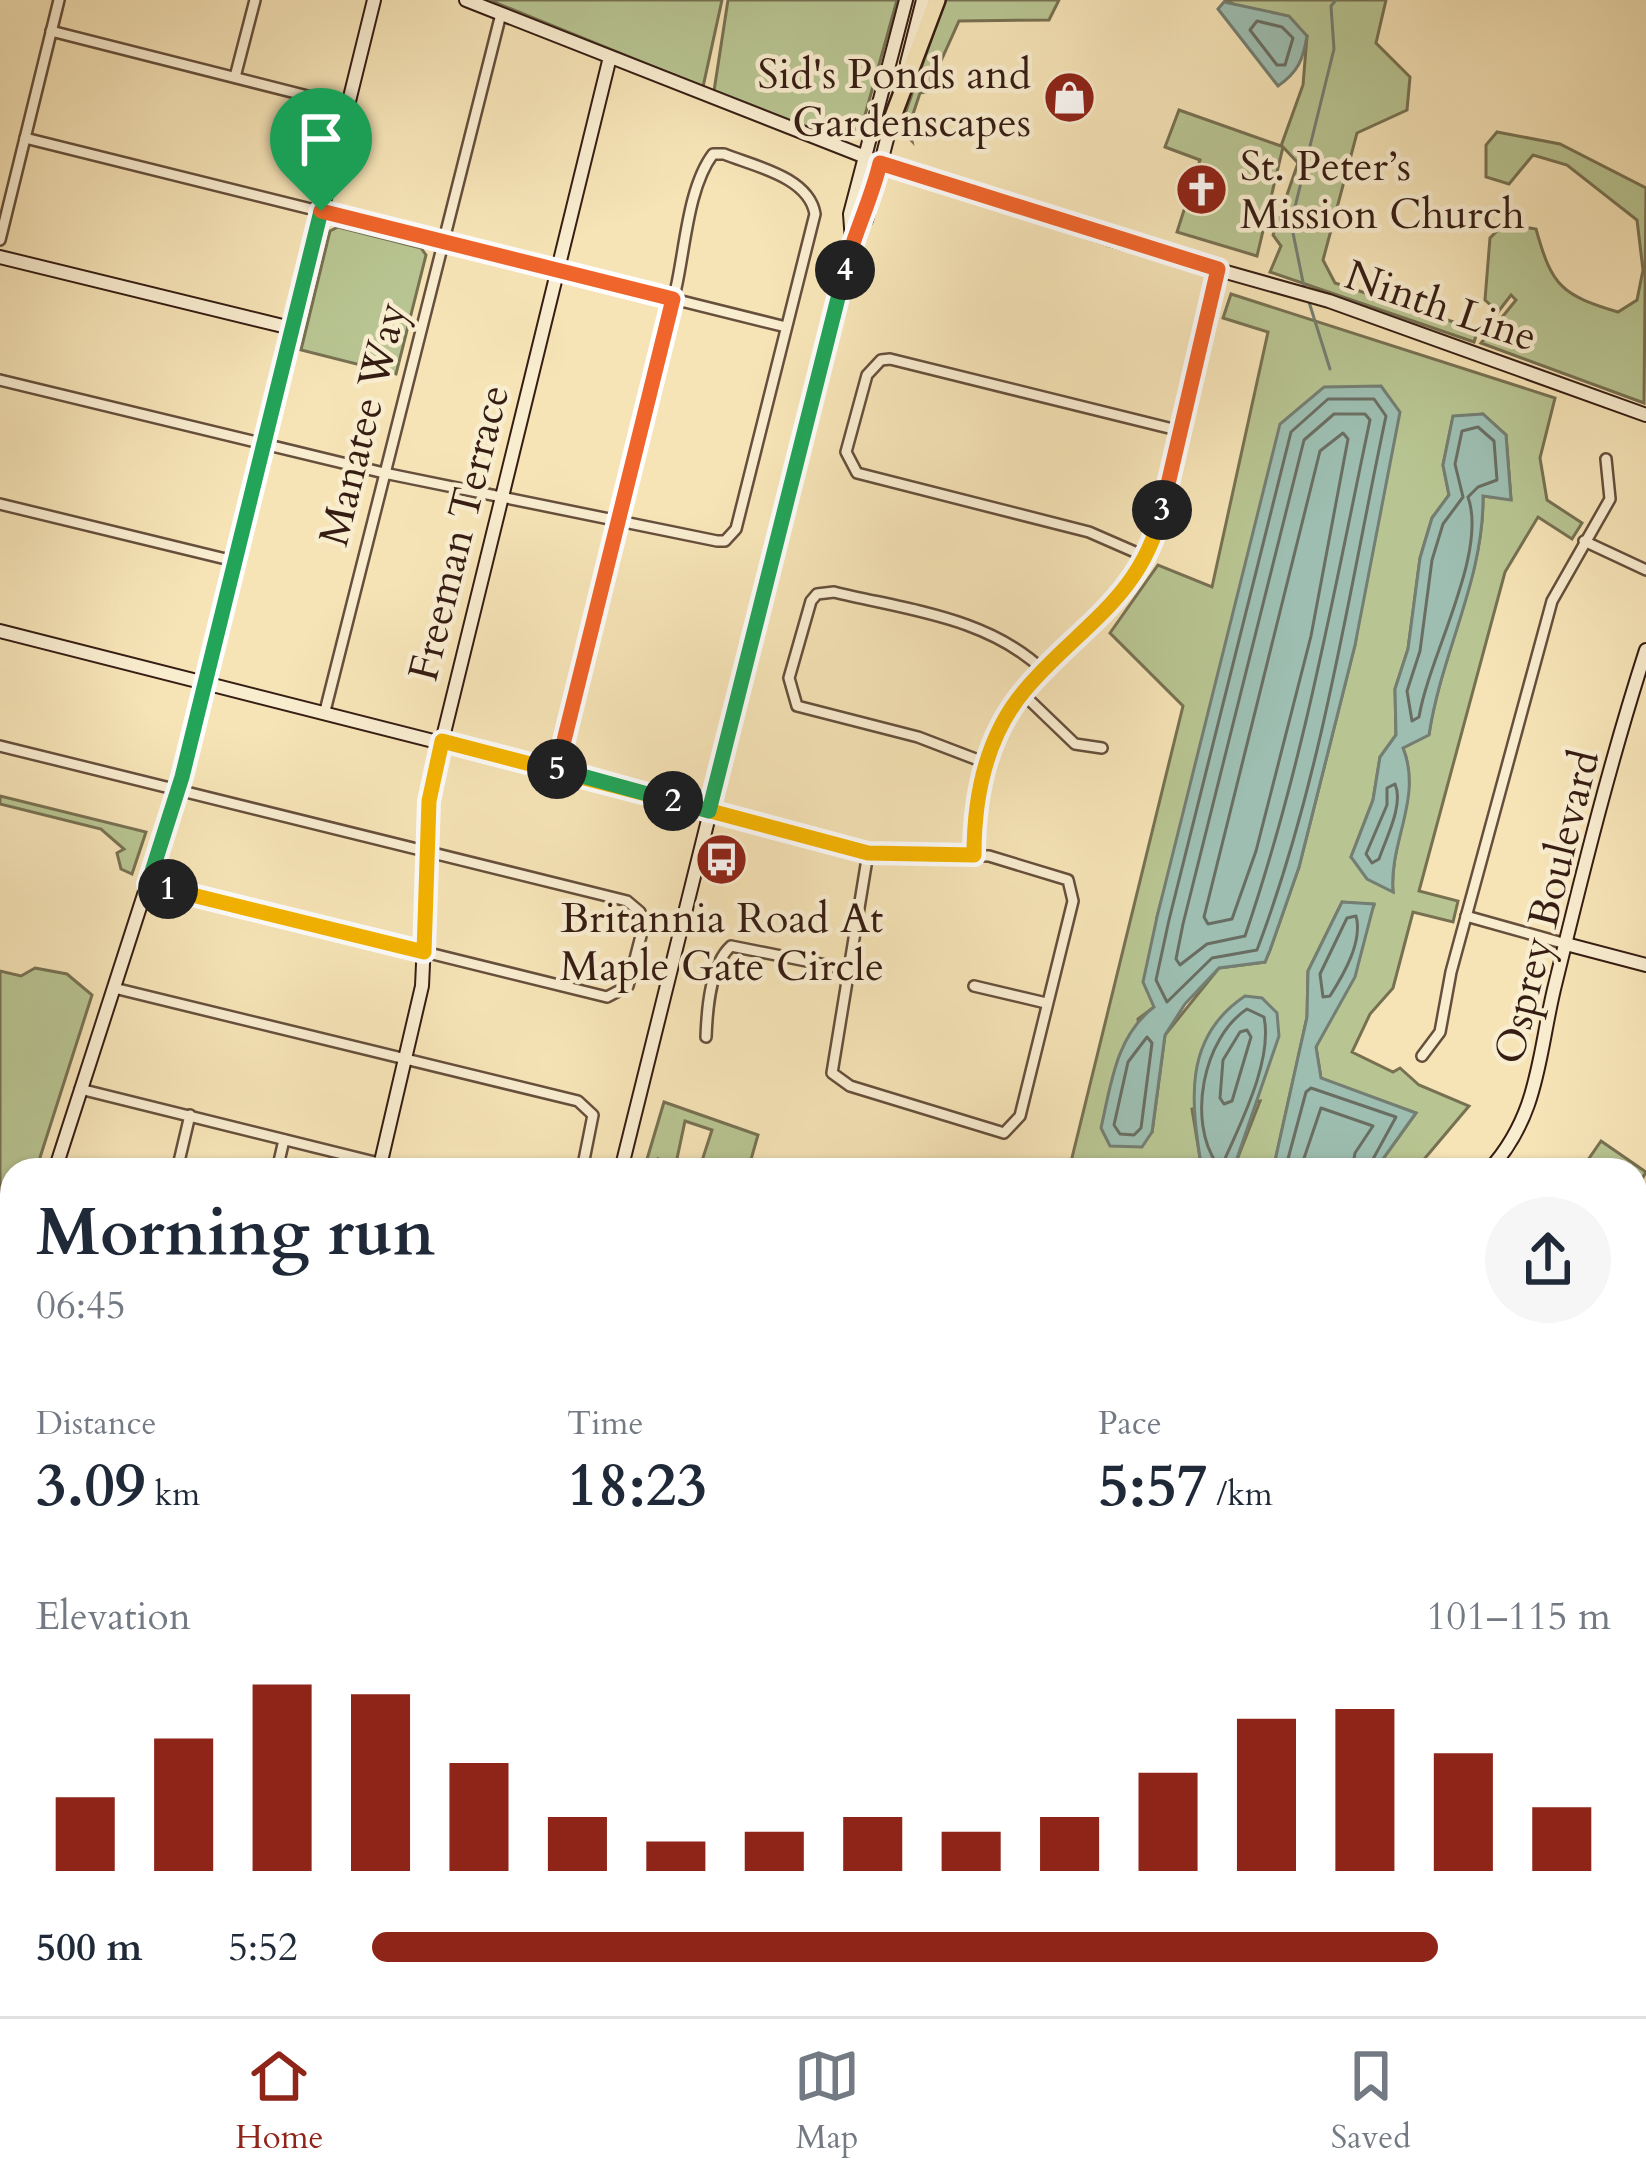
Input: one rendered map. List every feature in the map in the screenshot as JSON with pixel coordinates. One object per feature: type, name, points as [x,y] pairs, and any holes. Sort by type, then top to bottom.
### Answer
[{"type":"highway","points":[[892,119],[938,0]]},
{"type":"street","points":[[0,241],[59,0]]},
{"type":"street","points":[[235,77],[255,0]]},
{"type":"street","points":[[59,1158],[178,790],[374,0]]},
{"type":"street","name":"Ninth Line","points":[[466,0],[880,163],[1329,301],[1646,415]]},
{"type":"street","points":[[624,1158],[852,241],[850,214],[906,0]]},
{"type":"street","points":[[852,241],[866,220],[923,0]]},
{"type":"street","name":"Manatee Way","points":[[325,711],[500,14]]},
{"type":"street","points":[[51,32],[347,106]]},
{"type":"street","name":"Freeman Terrace","points":[[382,1158],[406,1059],[424,952],[429,801],[610,57]]},
{"type":"street","points":[[25,138],[786,327]]},
{"type":"street","points":[[0,380],[385,473],[619,518],[718,541],[732,536],[813,204],[787,179],[724,154],[713,154],[707,162],[619,518],[556,769]]},
{"type":"street","points":[[0,257],[291,328]]},
{"type":"street","points":[[974,855],[986,763],[1022,693],[1110,610],[1159,523],[1218,269]]},
{"type":"street","points":[[1144,556],[1089,532],[857,473],[846,452],[867,375],[880,360],[890,359],[1181,431]]},
{"type":"street","points":[[1421,1056],[1440,1032],[1466,916],[1552,601],[1610,499],[1606,459]]},
{"type":"street","points":[[0,504],[234,561]]},
{"type":"street","points":[[1584,541],[1646,570]]},
{"type":"street","points":[[986,763],[918,737],[797,706],[790,678],[812,601],[818,594],[834,592],[986,629],[1016,645],[1044,671]]},
{"type":"street","points":[[0,631],[556,769],[868,853],[974,855],[1068,880],[1073,901],[1014,1126],[997,1133],[838,1080],[830,1065],[868,853]]},
{"type":"street","name":"Osprey Boulevard","points":[[1499,1158],[1536,1091],[1566,944],[1646,650]]},
{"type":"street","points":[[1022,693],[1075,744],[1102,748]]},
{"type":"street","points":[[0,746],[627,902],[640,912],[643,928],[628,986],[614,997],[148,884]]},
{"type":"street","points":[[1466,916],[1646,965]]},
{"type":"street","points":[[706,1037],[707,1009],[723,953],[731,946],[846,970]]},
{"type":"street","points":[[974,986],[1046,1003]]},
{"type":"street","points":[[114,988],[590,1107],[593,1122],[585,1158]]},
{"type":"street","points":[[80,1089],[348,1158]]},
{"type":"street","points":[[180,1158],[190,1115]]},
{"type":"street","points":[[280,1158],[284,1140]]},
{"type":"green space","points":[[489,0],[722,0],[703,87]]},
{"type":"green space","points":[[728,0],[897,0],[862,126],[848,131],[811,128],[714,91]]},
{"type":"green space","points":[[945,0],[1059,0],[1049,20],[959,21],[927,92],[920,93],[909,126],[912,141],[900,128]]},
{"type":"green space","points":[[1224,0],[1386,0],[1376,43],[1410,77],[1407,110],[1357,133],[1323,260],[1335,283],[1478,330],[1474,342],[1270,272],[1281,246],[1273,235],[1298,163],[1283,147],[1257,256],[1177,232],[1200,160],[1165,147],[1179,110],[1281,146],[1303,85],[1307,36]]},
{"type":"green space","points":[[1497,132],[1560,144],[1646,188],[1644,403],[1481,343],[1516,300],[1511,295],[1498,312],[1485,300],[1490,238],[1504,224],[1536,229],[1548,264],[1562,286],[1599,306],[1618,312],[1637,300],[1643,270],[1637,220],[1567,165],[1533,155],[1509,184],[1486,177],[1486,145]]},
{"type":"green space","points":[[338,227],[421,248],[426,255],[396,374],[301,350],[330,231]]},
{"type":"green space","points":[[1231,294],[1555,398],[1540,458],[1547,500],[1582,523],[1572,539],[1538,517],[1505,572],[1419,891],[1458,901],[1453,922],[1413,912],[1393,988],[1370,1014],[1352,1052],[1393,1072],[1400,1068],[1419,1085],[1469,1106],[1425,1158],[1384,1158],[1416,1113],[1321,1079],[1316,1047],[1374,905],[1342,902],[1308,971],[1307,1017],[1276,1158],[1238,1158],[1260,1101],[1192,1109],[1200,1158],[1072,1158],[1183,706],[1110,633],[1158,565],[1212,587],[1268,332],[1223,318]],"holes":[[[1483,414],[1506,435],[1511,499],[1483,496],[1477,556],[1429,734],[1403,748],[1409,783],[1393,891],[1351,857],[1373,800],[1380,757],[1396,735],[1395,689],[1408,649],[1420,558],[1432,518],[1449,495],[1443,465],[1453,417]],[[1371,545],[1355,645],[1299,867],[1270,950],[1265,962],[1219,968],[1165,1035],[1152,1133],[1138,1019],[1154,1007],[1157,917],[1222,672]]]},
{"type":"green space","points":[[0,796],[146,832],[132,874],[121,869],[117,853],[124,849],[101,829],[0,804]]},
{"type":"green space","points":[[35,968],[67,974],[92,995],[40,1158],[0,1158],[0,971],[21,976]]},
{"type":"green space","points":[[664,1102],[758,1135],[751,1158],[703,1158],[712,1130],[685,1121],[677,1158],[647,1158]]},
{"type":"green space","points":[[1601,1141],[1626,1158],[1589,1158]]},
{"type":"water","points":[[1224,2],[1289,16],[1307,36],[1298,65],[1278,86],[1218,9]]},
{"type":"water","points":[[1381,386],[1400,412],[1355,645],[1299,867],[1270,950],[1265,962],[1219,968],[1185,1004],[1165,1035],[1152,1132],[1142,1147],[1110,1146],[1101,1128],[1108,1095],[1123,1046],[1154,1007],[1143,982],[1157,917],[1280,424],[1324,387]]},
{"type":"water","points":[[1483,414],[1506,435],[1511,500],[1483,496],[1477,557],[1429,735],[1403,748],[1408,802],[1393,892],[1367,879],[1351,857],[1373,800],[1380,757],[1396,735],[1395,689],[1408,649],[1420,558],[1432,518],[1449,495],[1443,465],[1453,416]]},
{"type":"water","points":[[1342,902],[1374,904],[1355,977],[1316,1047],[1321,1078],[1416,1113],[1384,1158],[1276,1158],[1307,1017],[1308,971]]},
{"type":"water","points":[[1245,996],[1262,998],[1277,1013],[1279,1036],[1237,1158],[1200,1158],[1196,1074],[1210,1031]]},
{"type":"waterway","points":[[1304,287],[1291,223],[1334,49],[1331,6],[1336,0]]},
{"type":"waterway","points":[[1309,302],[1330,369]]},
{"type":"place","name":"Sid's Ponds and Gardenscapes","points":[[1070,98]]},
{"type":"place","name":"St. Peter’s Mission Church","points":[[1201,190]]},
{"type":"place","name":"Britannia Road At Maple Gate Circle","points":[[722,859]]},
{"type":"route","points":[[880,163],[1109,239],[1218,269],[1159,523],[1125,591],[1092,629],[1022,693],[1000,728],[979,793],[974,855],[935,858],[868,853],[442,741],[429,801],[424,952],[148,884],[182,777],[321,211],[673,299],[556,769],[709,811],[852,241],[866,220],[880,163]]}]
